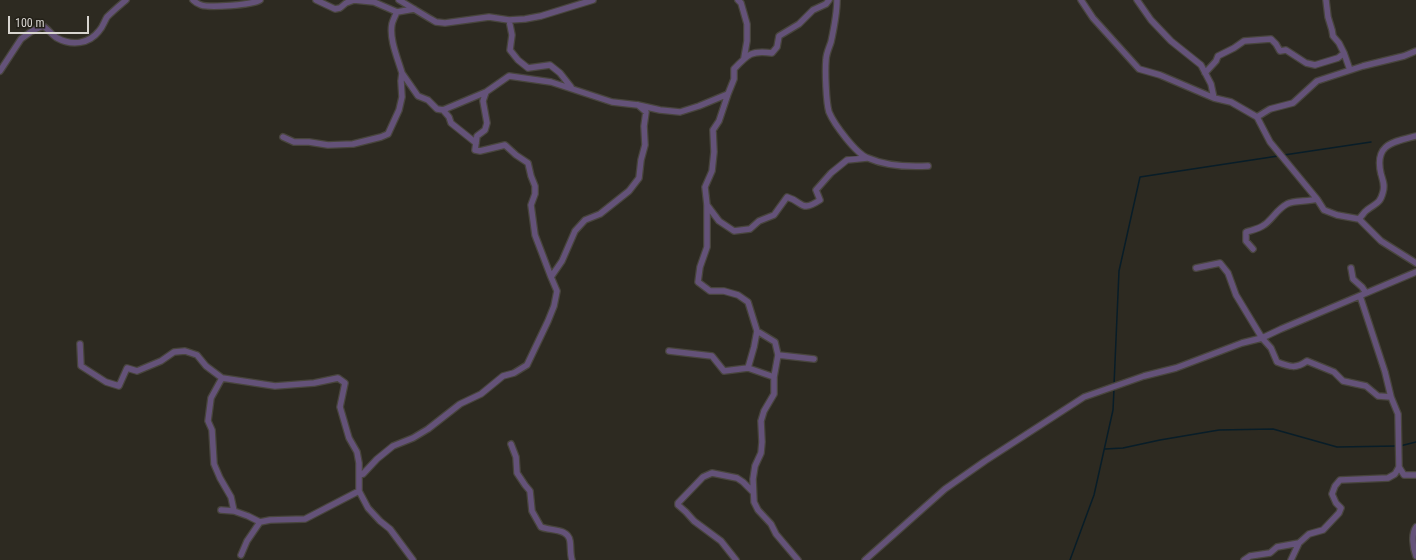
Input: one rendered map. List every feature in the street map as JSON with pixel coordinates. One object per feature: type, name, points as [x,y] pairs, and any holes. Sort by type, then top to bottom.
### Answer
[{"type":"street","points":[[0,70],[21,39],[32,31],[43,26],[57,38],[72,43],[83,43],[100,30],[113,11],[126,0]]},
{"type":"street","points":[[193,0],[201,5],[214,6],[250,4],[260,0]]},
{"type":"street","points":[[316,0],[335,9],[340,8],[346,3],[354,0],[374,2],[397,12],[414,9]]},
{"type":"street","points":[[399,0],[436,22],[445,23],[489,17],[509,20],[541,16],[593,0]]},
{"type":"street","points":[[738,0],[741,2],[747,24],[744,58]]},
{"type":"street","points":[[748,368],[754,347],[756,331],[748,302],[738,295],[724,291],[710,291],[698,282],[700,267],[707,247],[707,204],[705,187],[712,171],[714,152],[713,130],[720,121],[734,79],[734,69],[744,58],[758,51],[772,53],[777,47],[779,36],[799,24],[814,10],[826,4],[829,0]]},
{"type":"street","points":[[837,0],[835,25],[826,58],[829,111],[838,128],[850,143],[867,158]]},
{"type":"street","points":[[1081,0],[1093,18],[1139,69],[1160,75],[1214,98],[1231,102],[1257,117],[1270,142],[1317,199],[1324,210],[1337,215],[1359,219],[1381,241],[1416,263]]},
{"type":"street","points":[[1136,0],[1151,20],[1171,41],[1201,65],[1211,84],[1214,98]]},
{"type":"street","points":[[1326,0],[1328,17],[1333,36],[1344,52],[1350,70]]},
{"type":"street","points":[[397,12],[392,24],[392,32],[395,51],[402,73],[418,96],[428,100],[437,109],[443,110],[486,92],[509,76],[551,82],[612,102],[680,112],[728,94]]},
{"type":"street","points":[[509,20],[512,35],[510,50],[518,60],[528,68],[550,64],[560,73],[571,88]]},
{"type":"street","points":[[1205,73],[1216,61],[1218,56],[1244,41],[1271,39],[1280,51],[1286,50],[1306,63],[1315,65],[1338,58],[1344,52]]},
{"type":"street","points":[[1257,117],[1270,109],[1292,103],[1317,81],[1350,70],[1404,56],[1416,51]]},
{"type":"street","points":[[283,136],[294,142],[309,142],[328,145],[354,144],[388,134],[399,110],[402,97],[402,73]]},
{"type":"street","points":[[359,475],[363,474],[377,459],[393,446],[413,438],[428,429],[460,404],[481,394],[503,376],[514,373],[526,365],[545,328],[554,306],[557,291],[535,234],[531,205],[535,194],[535,186],[528,162],[516,155],[505,145],[480,151],[475,150],[477,136],[485,130],[487,123],[482,101],[486,92]]},
{"type":"street","points":[[551,277],[562,261],[575,231],[585,220],[600,214],[628,191],[639,178],[641,160],[645,145],[644,126],[646,112],[638,105]]},
{"type":"street","points":[[443,110],[449,117],[450,122],[476,143]]},
{"type":"street","points":[[1359,219],[1366,210],[1378,203],[1383,193],[1384,184],[1379,164],[1381,154],[1387,145],[1416,136]]},
{"type":"street","points":[[707,204],[719,221],[734,231],[750,229],[759,221],[774,215],[787,197],[793,199],[802,206],[810,206],[820,200],[816,190],[831,173],[847,160],[867,158],[884,163],[928,166]]},
{"type":"street","points":[[1253,249],[1246,241],[1246,232],[1264,225],[1287,204],[1317,199]]},
{"type":"street","points":[[1196,268],[1220,263],[1228,273],[1236,295],[1262,338],[1271,348],[1277,362],[1287,366],[1299,366],[1307,361],[1334,372],[1343,381],[1366,386],[1378,396],[1391,397]]},
{"type":"street","points":[[1351,268],[1353,279],[1366,293]]},
{"type":"street","points":[[865,560],[946,489],[985,461],[1084,397],[1144,376],[1176,368],[1242,343],[1262,338],[1416,272]]},
{"type":"street","points":[[1360,296],[1385,372],[1391,397],[1398,414],[1399,468],[1404,475],[1416,475]]},
{"type":"street","points":[[756,331],[775,342],[778,355],[774,377],[774,394],[764,411],[761,421],[761,452],[755,466],[753,479],[754,502],[758,510],[766,517],[776,534],[798,560]]},
{"type":"street","points":[[80,344],[82,366],[106,382],[119,386],[127,368],[137,370],[174,352],[185,351],[197,355],[206,366],[222,378],[275,386],[314,383],[338,378],[345,383],[340,407],[349,438],[357,452],[359,463],[359,491],[368,508],[390,529],[413,560]]},
{"type":"street","points":[[669,351],[712,356],[724,371],[748,368],[774,377]]},
{"type":"street","points":[[778,355],[814,359]]},
{"type":"street","points":[[222,378],[211,398],[208,421],[212,430],[214,464],[231,497],[233,509]]},
{"type":"street","points":[[511,444],[516,457],[517,473],[530,491],[532,511],[535,518],[541,527],[568,535],[570,539],[572,560]]},
{"type":"street","points":[[1291,560],[1299,543],[1308,534],[1323,530],[1339,513],[1341,508],[1336,503],[1332,494],[1335,486],[1340,480],[1388,478],[1395,474],[1399,468]]},
{"type":"street","points":[[736,560],[721,541],[694,521],[678,505],[678,503],[703,477],[712,473],[737,478],[744,482],[753,492]]},
{"type":"street","points":[[223,511],[233,509],[260,522],[270,520],[305,519],[359,491]]},
{"type":"street","points":[[241,555],[248,540],[260,522]]},
{"type":"street","points":[[1416,527],[1413,531],[1414,551],[1416,556]]},
{"type":"street","points":[[1244,560],[1250,556],[1270,553],[1277,547],[1299,543]]},
{"type":"waterway","points":[[1284,155],[1371,142]]},
{"type":"waterway","points":[[1114,385],[1119,271],[1140,177],[1278,156]]},
{"type":"waterway","points":[[1070,560],[1094,495],[1113,410],[1114,389]]},
{"type":"waterway","points":[[1105,449],[1123,448],[1219,430],[1273,429],[1337,447],[1397,446]]},
{"type":"waterway","points":[[1400,446],[1416,442]]}]
